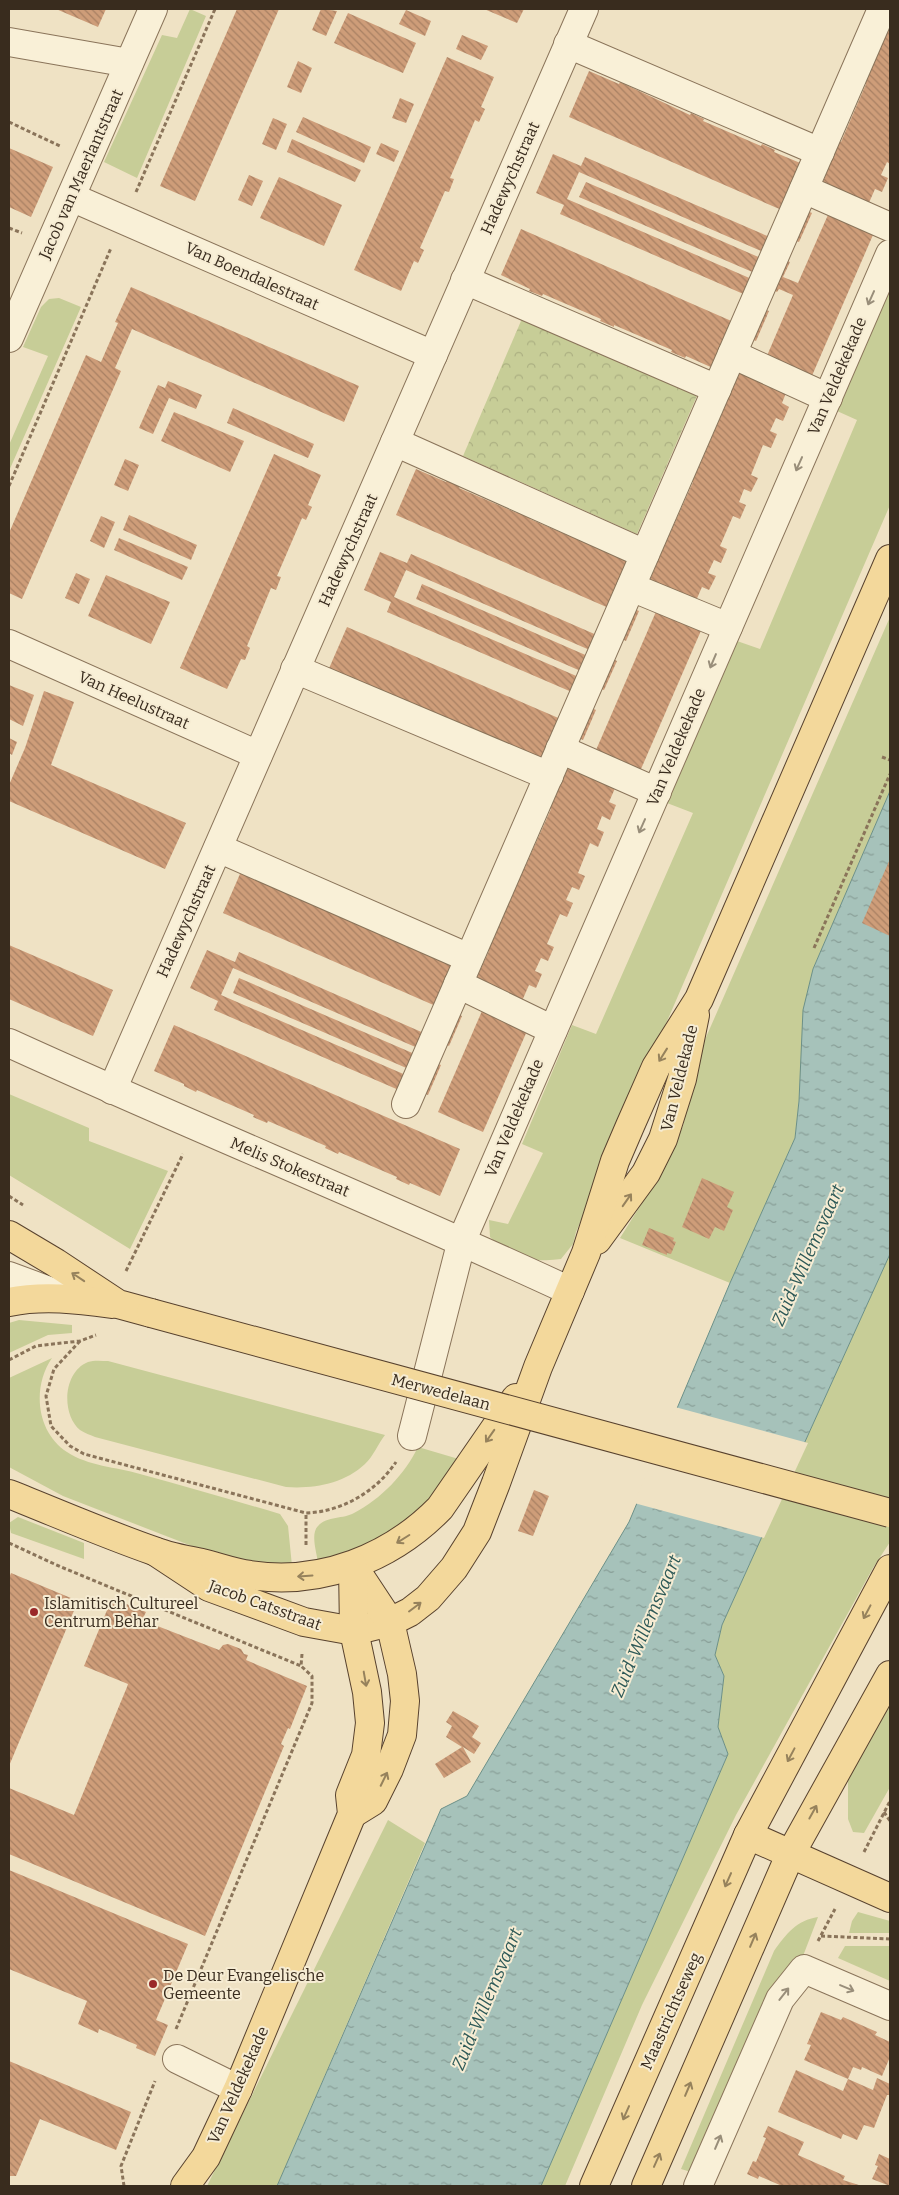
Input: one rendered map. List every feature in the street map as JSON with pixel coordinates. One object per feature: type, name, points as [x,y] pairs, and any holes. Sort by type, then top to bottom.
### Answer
[{"type":"main road","points":[[354,1631],[390,1622],[410,1612],[428,1598],[454,1568],[477,1532],[538,1368],[586,1253],[615,1161],[656,1067],[699,999],[890,560]]},
{"type":"main road","name":"Van Veldekade","points":[[586,1253],[646,1173],[664,1139],[682,1079],[699,999]]},
{"type":"main road","name":"Merwedelaan","points":[[12,1235],[118,1304],[890,1514]]},
{"type":"main road","points":[[9,1302],[68,1298],[118,1304]]},
{"type":"main road","points":[[352,1814],[373,1801],[398,1747],[404,1724],[404,1688],[390,1622],[353,1566],[372,1558],[412,1533],[440,1508],[538,1368]]},
{"type":"main road","name":"Jacob Catsstraat","points":[[9,1494],[156,1552],[250,1575],[306,1576],[353,1566]]},
{"type":"main road","name":"Jacob Catsstraat","points":[[156,1552],[209,1587],[304,1622],[354,1631]]},
{"type":"main road","name":"Van Veldekekade","points":[[185,2186],[206,2157],[238,2090],[352,1814],[350,1795],[366,1755],[370,1723],[367,1692],[354,1631],[353,1566]]},
{"type":"main road","name":"Maastrichtseweg","points":[[594,2186],[748,1835],[890,1569]]},
{"type":"main road","points":[[646,2186],[790,1855],[890,1675]]},
{"type":"main road","points":[[748,1835],[890,1898]]},
{"type":"street","name":"Jacob van Maerlantstraat","points":[[9,338],[153,9]]},
{"type":"street","name":"Hadewychstraat","points":[[112,1090],[584,9]]},
{"type":"street","points":[[406,1104],[882,9]]},
{"type":"street","points":[[9,42],[129,63]]},
{"type":"street","points":[[568,44],[820,152]]},
{"type":"street","points":[[804,189],[890,227]]},
{"type":"street","name":"Van Boendalestraat","points":[[71,197],[433,355]]},
{"type":"street","name":"Van Veldekekade","points":[[412,1436],[462,1240],[890,254]]},
{"type":"street","points":[[465,280],[717,388]]},
{"type":"street","points":[[732,354],[828,398]]},
{"type":"street","points":[[395,442],[645,554]]},
{"type":"street","points":[[631,587],[728,626]]},
{"type":"street","name":"Van Heelustraat","points":[[9,644],[258,755]]},
{"type":"street","points":[[296,669],[549,776]]},
{"type":"street","points":[[560,749],[656,792]]},
{"type":"street","points":[[218,848],[469,958]]},
{"type":"street","points":[[458,984],[553,1030]]},
{"type":"street","name":"Melis Stokestraat","points":[[9,1044],[462,1240],[570,1291]]},
{"type":"street","points":[[9,1276],[68,1298]]},
{"type":"street","points":[[698,2186],[780,1999],[804,1969],[890,2006]]},
{"type":"street","points":[[177,2059],[238,2090]]},
{"type":"path","points":[[9,122],[88,158]]},
{"type":"path","points":[[882,757],[890,760]]},
{"type":"path","points":[[814,948],[890,774]]},
{"type":"path","points":[[126,1271],[196,1126]]},
{"type":"path","points":[[9,1360],[36,1346],[80,1341],[98,1334]]},
{"type":"path","points":[[80,1341],[54,1369],[46,1396],[51,1426],[70,1446],[84,1454],[306,1513],[337,1508],[364,1494],[393,1467],[412,1436]]},
{"type":"path","points":[[175,2032],[312,1703],[312,1676],[301,1666]]},
{"type":"path","points":[[884,1812],[890,1821]]},
{"type":"path","points":[[821,1936],[890,1939]]},
{"type":"path","points":[[124,2186],[121,2166],[156,2078]]},
{"type":"green space","points":[[190,9],[206,16],[137,178],[104,162],[162,35],[177,38]]},
{"type":"green space","points":[[890,288],[890,505],[576,1232],[573,1244],[561,1259],[532,1259],[514,1254],[497,1244],[490,1237],[489,1220],[508,1224],[543,1153],[522,1144],[572,1025],[596,1034],[693,813],[667,803],[737,641],[760,649],[857,420],[837,411]]},
{"type":"green space","points":[[59,298],[81,307],[9,471],[9,445],[48,356],[23,347],[41,307],[49,299]]},
{"type":"green space","points":[[524,314],[699,391],[637,534],[463,456]]},
{"type":"green space","points":[[890,617],[890,791],[813,969],[795,1138],[730,1283],[620,1238],[659,1176],[683,1126],[700,1051]]},
{"type":"green space","points":[[9,1094],[89,1128],[89,1141],[168,1171],[130,1249],[9,1175]]},
{"type":"green space","points":[[890,1254],[890,1542],[873,1568],[736,1815],[642,2005],[565,2186],[541,2186],[728,1754],[718,1727],[724,1676],[715,1655],[722,1625]]},
{"type":"green space","points":[[19,1320],[72,1325],[72,1333],[48,1335],[9,1353],[9,1323]]},
{"type":"green space","points":[[52,1358],[42,1382],[40,1408],[43,1421],[49,1433],[67,1452],[93,1463],[140,1474],[280,1514],[288,1526],[292,1566],[250,1563],[215,1555],[63,1496],[9,1467],[9,1378]]},
{"type":"green space","points":[[108,1361],[385,1435],[368,1461],[357,1471],[338,1481],[307,1487],[286,1487],[95,1437],[80,1430],[74,1423],[68,1404],[69,1384],[80,1367],[88,1362]]},
{"type":"green space","points":[[418,1447],[462,1460],[435,1498],[371,1547],[318,1563],[314,1534],[318,1526],[331,1519],[350,1515],[374,1501],[399,1476]]},
{"type":"green space","points":[[18,1517],[84,1543],[84,1559],[11,1533],[9,1523]]},
{"type":"green space","points":[[890,1699],[890,1787],[864,1833],[853,1832],[848,1819],[848,1777]]},
{"type":"green space","points":[[388,1820],[425,1843],[277,2186],[207,2186]]},
{"type":"green space","points":[[858,1912],[890,1921],[890,1933],[849,1933],[852,1921]]},
{"type":"green space","points":[[818,1917],[803,1956],[774,1985],[691,2172],[681,2169],[774,1951],[783,1939],[798,1925]]},
{"type":"green space","points":[[845,1946],[890,1946],[890,1981],[838,1958]]},
{"type":"water","name":"Zuid-Willemsvaart","points":[[890,791],[890,1254],[722,1625],[715,1655],[724,1676],[718,1727],[728,1754],[541,2186],[277,2186],[441,1809],[467,1796],[629,1522],[730,1283],[795,1138],[799,1101],[803,1010],[813,969]]},
{"type":"pier","points":[[675,1407],[808,1443],[764,1538],[634,1503]]},
{"type":"building","points":[[56,9],[106,9],[98,27]]},
{"type":"building","points":[[237,9],[279,9],[195,201],[160,186]]},
{"type":"building","points":[[321,9],[337,11],[326,36],[312,30]]},
{"type":"building","points":[[484,9],[524,9],[517,23]]},
{"type":"building","points":[[406,10],[431,21],[425,36],[399,24]]},
{"type":"building","points":[[348,13],[416,43],[403,73],[334,43]]},
{"type":"building","points":[[890,27],[890,164],[887,162],[881,175],[888,178],[882,192],[875,189],[868,205],[822,185],[838,141],[841,142],[866,84],[864,83]]},
{"type":"building","points":[[462,35],[488,46],[481,60],[456,49]]},
{"type":"building","points":[[447,57],[494,77],[481,107],[485,109],[479,122],[475,120],[450,178],[454,179],[449,192],[445,191],[420,248],[424,250],[418,263],[414,261],[401,291],[354,270]]},
{"type":"building","points":[[298,61],[312,68],[301,93],[287,87]]},
{"type":"building","points":[[589,71],[619,84],[620,82],[690,115],[691,113],[704,119],[703,121],[761,146],[762,144],[775,150],[774,152],[805,165],[784,211],[569,117]]},
{"type":"building","points":[[400,98],[414,104],[406,123],[392,118]]},
{"type":"building","points":[[303,117],[371,147],[364,163],[296,132]]},
{"type":"building","points":[[273,118],[287,124],[276,150],[262,144]]},
{"type":"building","points":[[292,139],[361,170],[355,182],[287,152]]},
{"type":"building","points":[[381,143],[399,151],[394,162],[376,154]]},
{"type":"building","points":[[9,148],[53,167],[31,217],[9,207]]},
{"type":"building","points":[[553,154],[581,166],[585,157],[772,238],[766,253],[579,172],[567,199],[754,280],[748,296],[560,214],[564,205],[536,193]]},
{"type":"building","points":[[249,175],[263,181],[252,206],[238,200]]},
{"type":"building","points":[[279,177],[342,205],[324,246],[260,218]]},
{"type":"building","points":[[586,182],[763,259],[757,274],[579,197]]},
{"type":"building","points":[[801,208],[812,213],[799,242],[788,238]]},
{"type":"building","points":[[831,208],[876,228],[811,378],[766,358],[793,295],[779,289],[777,292],[767,287],[780,258],[790,262],[783,277],[798,283]]},
{"type":"building","points":[[521,229],[736,323],[715,369],[686,356],[685,358],[671,352],[672,350],[614,325],[614,327],[600,321],[601,319],[543,294],[542,296],[529,291],[530,289],[501,275]]},
{"type":"building","points":[[131,287],[359,386],[344,422],[132,329],[115,368],[121,371],[22,599],[9,593],[9,533],[86,355],[101,362],[118,323],[115,322]]},
{"type":"building","points":[[758,307],[769,311],[756,341],[745,337]]},
{"type":"building","points":[[742,368],[788,388],[782,403],[789,407],[783,421],[776,418],[770,431],[777,434],[771,448],[763,445],[751,475],[758,478],[751,492],[744,489],[739,502],[746,505],[740,519],[733,516],[720,546],[727,549],[721,563],[714,560],[708,573],[716,576],[709,590],[702,587],[695,603],[649,582],[660,552],[693,482],[691,481],[696,468],[698,469],[722,410]]},
{"type":"building","points":[[168,381],[202,395],[196,409],[169,398],[153,434],[139,428],[158,385],[165,388]]},
{"type":"building","points":[[233,408],[314,444],[308,458],[227,423]]},
{"type":"building","points":[[174,412],[244,441],[230,472],[161,441]]},
{"type":"building","points":[[274,454],[321,475],[308,505],[312,507],[306,520],[302,518],[277,576],[281,577],[276,590],[271,588],[247,646],[250,648],[245,660],[241,659],[227,689],[180,668]]},
{"type":"building","points":[[125,459],[139,465],[128,491],[114,485]]},
{"type":"building","points":[[416,469],[446,482],[447,480],[460,486],[459,488],[517,513],[518,511],[531,517],[530,519],[588,544],[589,542],[602,548],[601,550],[631,563],[611,609],[396,515]]},
{"type":"building","points":[[129,515],[197,545],[191,560],[123,530]]},
{"type":"building","points":[[101,516],[115,522],[104,548],[90,541]]},
{"type":"building","points":[[119,538],[188,567],[182,580],[114,550]]},
{"type":"building","points":[[380,552],[407,563],[411,554],[599,636],[592,651],[406,570],[394,597],[581,678],[574,693],[387,612],[391,602],[364,590]]},
{"type":"building","points":[[76,573],[90,579],[79,604],[65,598]]},
{"type":"building","points":[[106,575],[170,602],[151,644],[88,616]]},
{"type":"building","points":[[422,584],[590,657],[583,672],[416,599]]},
{"type":"building","points":[[628,606],[639,611],[626,641],[615,636]]},
{"type":"building","points":[[658,607],[703,626],[638,776],[593,757]]},
{"type":"building","points":[[347,627],[563,720],[542,767],[327,673]]},
{"type":"building","points":[[607,656],[617,661],[604,690],[594,686]]},
{"type":"building","points":[[9,685],[34,695],[23,726],[9,719]]},
{"type":"building","points":[[44,691],[74,702],[51,765],[186,823],[165,869],[9,801],[9,785],[25,748]]},
{"type":"building","points":[[585,705],[596,710],[583,740],[572,735]]},
{"type":"building","points":[[9,738],[17,742],[12,755],[9,753]]},
{"type":"building","points":[[569,766],[616,786],[609,802],[616,805],[610,820],[602,816],[597,829],[604,832],[598,847],[590,843],[578,873],[585,876],[579,890],[572,887],[566,900],[573,903],[567,917],[560,914],[547,944],[554,947],[548,961],[541,958],[535,971],[542,974],[536,988],[529,985],[522,1001],[475,981],[489,951],[487,950],[492,937],[494,938],[519,880],[517,879],[523,866],[525,867],[551,809],[548,808]]},
{"type":"building","points":[[890,859],[890,936],[862,923]]},
{"type":"building","points":[[243,867],[458,961],[438,1007],[223,913]]},
{"type":"building","points":[[9,945],[113,990],[93,1036],[9,999]]},
{"type":"building","points":[[207,950],[235,962],[239,952],[426,1034],[420,1049],[233,968],[221,995],[408,1076],[401,1091],[214,1010],[218,1001],[190,988]]},
{"type":"building","points":[[239,978],[417,1055],[411,1070],[233,993]]},
{"type":"building","points":[[452,1011],[462,1016],[449,1046],[439,1041]]},
{"type":"building","points":[[482,1011],[527,1031],[483,1132],[438,1112]]},
{"type":"building","points":[[174,1025],[460,1149],[440,1196],[410,1183],[409,1185],[396,1179],[397,1177],[339,1152],[338,1154],[325,1148],[326,1146],[268,1121],[267,1123],[253,1117],[254,1115],[197,1090],[196,1092],[184,1086],[184,1084],[154,1071]]},
{"type":"building","points":[[430,1061],[441,1065],[428,1095],[418,1091]]},
{"type":"building","points":[[702,1178],[734,1192],[727,1207],[733,1210],[724,1231],[715,1227],[709,1239],[682,1227]]},
{"type":"building","points":[[649,1228],[674,1238],[673,1241],[676,1242],[671,1254],[667,1253],[667,1255],[642,1245]]},
{"type":"building","points":[[534,1490],[549,1496],[533,1536],[518,1531]]},
{"type":"building","points":[[11,1573],[78,1601],[9,1766],[9,1578]]},
{"type":"building","points":[[112,1598],[146,1612],[142,1620],[219,1650],[223,1645],[228,1644],[241,1649],[244,1654],[248,1655],[246,1660],[307,1686],[290,1729],[288,1728],[281,1744],[284,1746],[205,1936],[9,1854],[9,1788],[74,1815],[127,1687],[128,1684],[84,1666]]},
{"type":"building","points":[[453,1711],[479,1726],[472,1737],[481,1743],[474,1754],[463,1747],[471,1762],[444,1778],[435,1764],[462,1747],[446,1737],[452,1726],[446,1722]]},
{"type":"building","points":[[9,1870],[188,1944],[156,2020],[168,2025],[155,2056],[136,2048],[137,2045],[99,2029],[98,2033],[78,2024],[87,2001],[9,1969]]},
{"type":"building","points":[[821,2012],[841,2020],[843,2017],[877,2032],[875,2035],[890,2042],[890,2057],[882,2076],[862,2067],[861,2070],[853,2067],[848,2079],[804,2060],[811,2045],[807,2044]]},
{"type":"building","points":[[9,2061],[131,2112],[116,2150],[40,2119],[16,2176],[9,2176]]},
{"type":"building","points":[[796,2070],[843,2091],[848,2079],[873,2090],[877,2078],[890,2084],[890,2095],[887,2095],[874,2128],[864,2125],[857,2140],[843,2134],[841,2139],[778,2112]]},
{"type":"building","points":[[768,2126],[804,2142],[798,2155],[845,2176],[843,2180],[862,2186],[782,2186],[759,2176],[758,2179],[747,2174],[753,2161],[756,2162],[766,2138],[763,2137]]},
{"type":"building","points":[[879,2154],[890,2159],[890,2186],[872,2179],[878,2166],[875,2165]]},
{"type":"place","name":"Islamitisch Cultureel Centrum Behar","points":[[34,1612]]},
{"type":"place","name":"De Deur Evangelische Gemeente","points":[[153,1984]]}]
